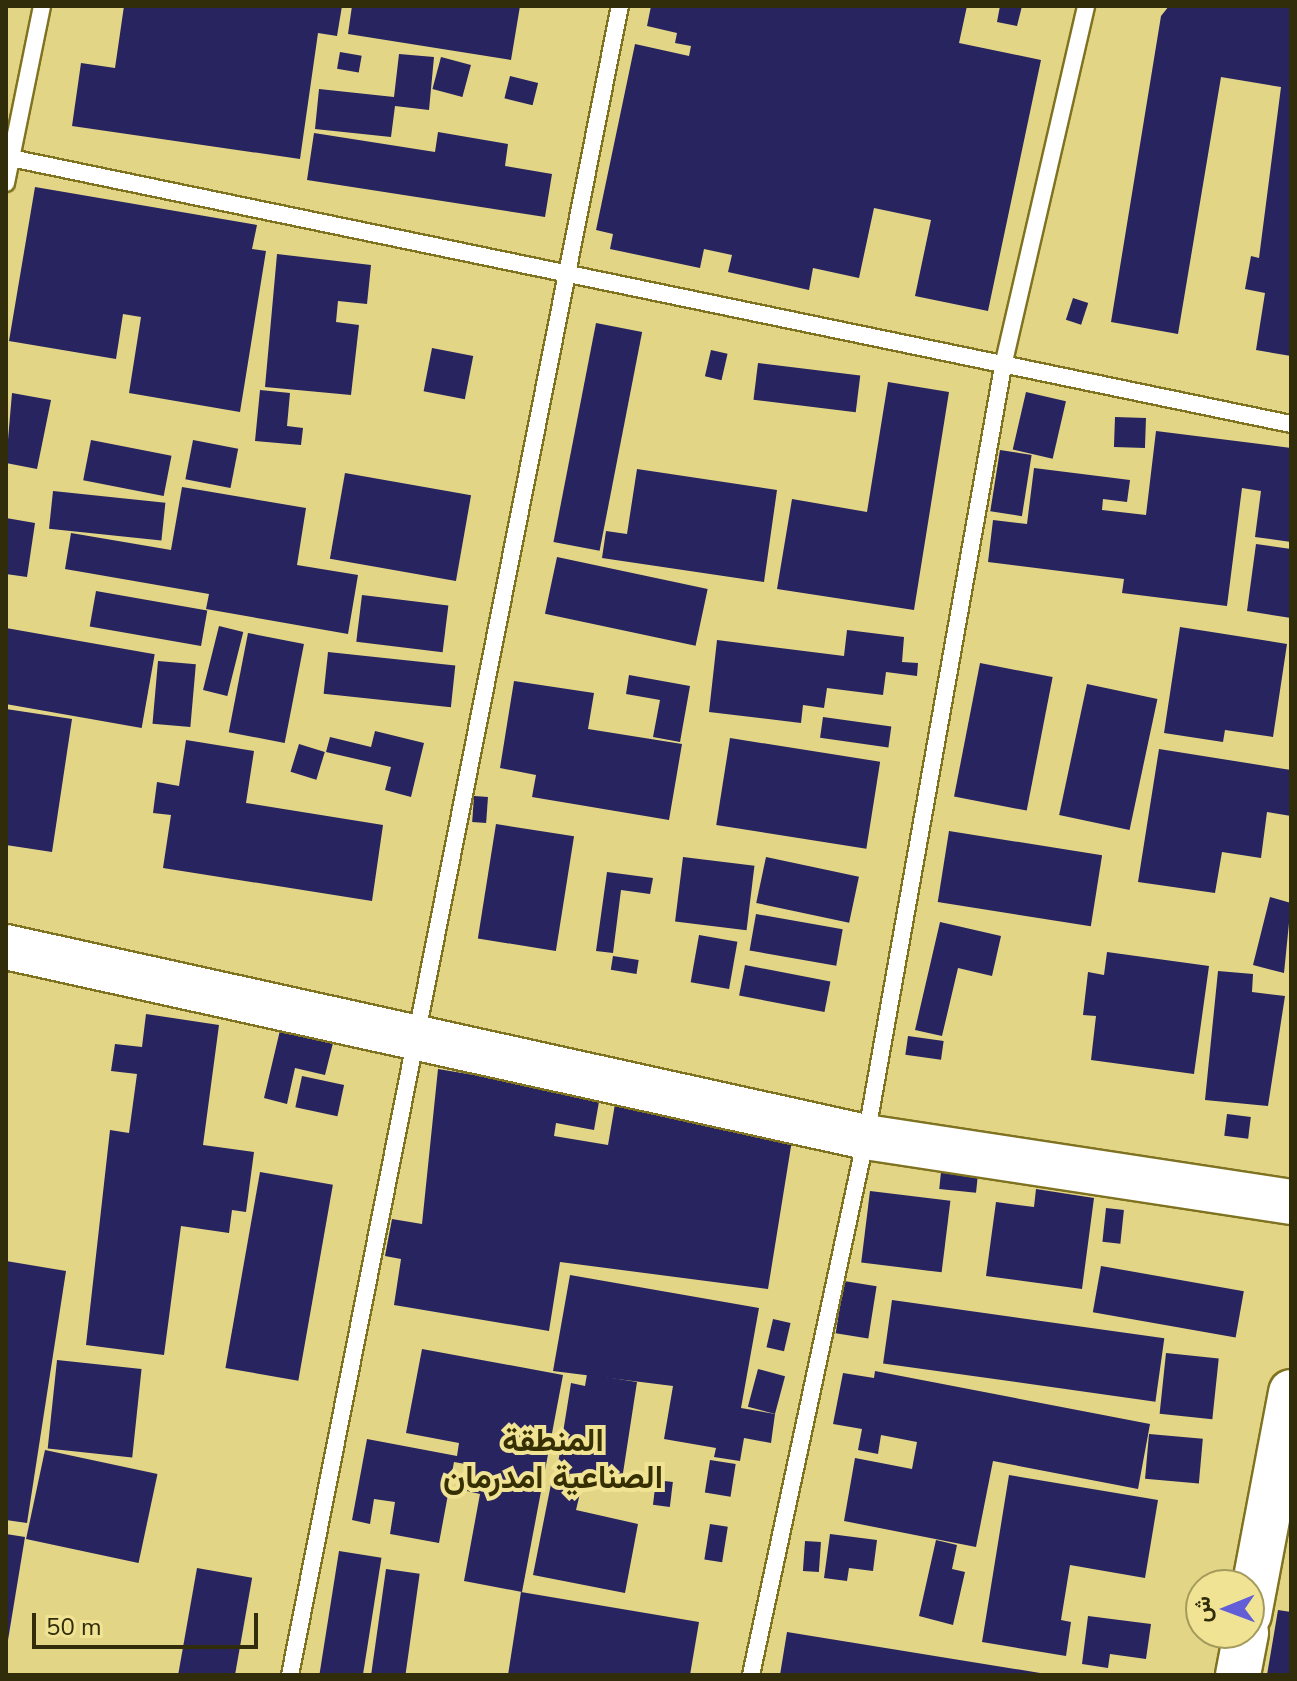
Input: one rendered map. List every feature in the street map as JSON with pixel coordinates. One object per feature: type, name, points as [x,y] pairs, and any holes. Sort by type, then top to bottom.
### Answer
[{"type":"street","points":[[6,947],[866,1137],[1291,1202]]},
{"type":"street","points":[[1258,1569],[1291,1392]]},
{"type":"street","points":[[1238,1675],[1243,1649]]},
{"type":"lane","points":[[6,183],[8,158],[42,6]]},
{"type":"lane","points":[[290,1675],[620,6]]},
{"type":"lane","points":[[751,1675],[866,1137],[1003,366],[1086,6]]},
{"type":"lane","points":[[8,158],[1291,424]]},
{"type":"building","points":[[124,6],[342,6],[337,36],[318,33],[300,159],[72,126],[81,63],[115,68]]},
{"type":"building","points":[[352,6],[520,6],[511,60],[348,34]]},
{"type":"building","points":[[651,6],[967,6],[959,43],[1041,60],[988,311],[915,296],[931,220],[874,208],[859,278],[813,268],[809,290],[728,272],[732,255],[704,249],[700,268],[610,249],[613,234],[596,230],[635,44],[689,56],[691,46],[675,43],[677,33],[647,26]]},
{"type":"building","points":[[1000,6],[1022,6],[1017,26],[997,22]]},
{"type":"building","points":[[1169,6],[1291,6],[1291,356],[1256,350],[1265,293],[1245,289],[1251,256],[1259,258],[1281,87],[1221,77],[1178,334],[1111,322],[1161,16]]},
{"type":"building","points":[[340,52],[362,56],[359,73],[337,69]]},
{"type":"building","points":[[399,54],[434,57],[429,110],[395,106],[391,137],[315,129],[319,89],[394,97]]},
{"type":"building","points":[[441,57],[471,65],[462,97],[432,89]]},
{"type":"building","points":[[510,76],[538,83],[533,105],[504,98]]},
{"type":"building","points":[[438,132],[508,144],[505,166],[552,174],[545,217],[307,180],[314,133],[435,152]]},
{"type":"building","points":[[35,187],[257,225],[252,249],[266,251],[240,412],[129,393],[141,317],[123,314],[116,359],[9,341]]},
{"type":"building","points":[[277,254],[371,265],[367,304],[338,301],[336,322],[359,325],[351,395],[265,387]]},
{"type":"building","points":[[1073,298],[1088,303],[1081,325],[1066,320]]},
{"type":"building","points":[[596,323],[642,332],[600,551],[553,542]]},
{"type":"building","points":[[432,348],[473,356],[465,399],[424,391]]},
{"type":"building","points":[[711,350],[728,354],[721,380],[705,376]]},
{"type":"building","points":[[758,363],[860,376],[856,412],[753,400]]},
{"type":"building","points":[[888,382],[949,392],[914,610],[777,589],[792,499],[867,512]]},
{"type":"building","points":[[260,390],[290,393],[287,426],[303,428],[301,445],[255,441]]},
{"type":"building","points":[[1026,392],[1066,401],[1053,459],[1013,449]]},
{"type":"building","points":[[12,393],[51,400],[37,469],[6,463]]},
{"type":"building","points":[[1115,417],[1146,418],[1145,448],[1114,447]]},
{"type":"building","points":[[1156,431],[1291,448],[1291,542],[1255,537],[1261,491],[1242,488],[1227,606],[1122,593],[1124,579],[988,562],[993,520],[1027,524],[1034,468],[1130,480],[1127,502],[1103,499],[1102,510],[1146,515]]},
{"type":"building","points":[[91,440],[171,456],[164,496],[83,480]]},
{"type":"building","points":[[193,440],[238,449],[231,488],[185,479]]},
{"type":"building","points":[[1000,450],[1032,455],[1022,516],[990,511]]},
{"type":"building","points":[[637,469],[777,490],[764,582],[602,558],[606,531],[627,534]]},
{"type":"building","points":[[345,473],[471,495],[456,581],[330,559]]},
{"type":"building","points":[[182,487],[306,508],[297,565],[358,575],[348,634],[206,609],[209,594],[65,569],[71,533],[171,550]]},
{"type":"building","points":[[53,491],[165,503],[161,541],[49,529]]},
{"type":"building","points":[[6,518],[35,523],[27,577],[6,574]]},
{"type":"building","points":[[1256,544],[1291,549],[1291,618],[1247,611]]},
{"type":"building","points":[[557,557],[708,589],[696,646],[545,614]]},
{"type":"building","points":[[96,591],[207,611],[201,646],[90,626]]},
{"type":"building","points":[[362,595],[448,606],[443,652],[356,642]]},
{"type":"building","points":[[219,626],[243,632],[227,696],[203,690]]},
{"type":"building","points":[[1180,627],[1287,644],[1273,737],[1225,730],[1223,742],[1164,733]]},
{"type":"building","points":[[6,628],[155,654],[142,728],[6,704]]},
{"type":"building","points":[[847,630],[904,637],[902,662],[918,663],[917,676],[886,672],[883,695],[827,688],[824,708],[803,705],[801,723],[709,712],[717,640],[844,656]]},
{"type":"building","points":[[248,633],[304,644],[285,743],[229,732]]},
{"type":"building","points":[[328,652],[455,665],[451,707],[324,694]]},
{"type":"building","points":[[158,661],[196,664],[190,727],[153,724]]},
{"type":"building","points":[[980,663],[1053,677],[1027,811],[954,797]]},
{"type":"building","points":[[629,675],[690,686],[680,742],[653,737],[660,700],[626,694]]},
{"type":"building","points":[[514,681],[594,693],[588,729],[682,744],[669,820],[532,797],[536,775],[500,768]]},
{"type":"building","points":[[1087,684],[1157,699],[1130,830],[1059,815]]},
{"type":"building","points":[[6,709],[72,719],[52,852],[6,845]]},
{"type":"building","points":[[823,717],[891,727],[888,747],[820,738]]},
{"type":"building","points":[[375,731],[424,743],[411,797],[385,790],[391,767],[326,752],[330,737],[371,747]]},
{"type":"building","points":[[730,738],[880,762],[866,849],[716,825]]},
{"type":"building","points":[[186,740],[254,751],[246,803],[383,825],[372,901],[163,868],[171,815],[153,813],[157,782],[179,786]]},
{"type":"building","points":[[299,744],[325,752],[316,780],[291,772]]},
{"type":"building","points":[[1159,749],[1291,770],[1291,816],[1267,812],[1261,858],[1222,852],[1215,893],[1138,882]]},
{"type":"building","points":[[474,796],[488,797],[486,823],[472,822]]},
{"type":"building","points":[[496,824],[574,836],[556,951],[478,939]]},
{"type":"building","points":[[949,831],[1102,855],[1091,926],[938,902]]},
{"type":"building","points":[[683,857],[754,866],[747,930],[675,922]]},
{"type":"building","points":[[766,857],[859,877],[849,923],[756,903]]},
{"type":"building","points":[[607,872],[653,878],[650,894],[621,890],[613,953],[596,951]]},
{"type":"building","points":[[1270,897],[1291,903],[1284,973],[1253,965]]},
{"type":"building","points":[[756,914],[843,929],[836,966],[750,950]]},
{"type":"building","points":[[940,922],[1001,936],[992,976],[958,968],[942,1036],[915,1030]]},
{"type":"building","points":[[699,935],[737,942],[729,989],[691,982]]},
{"type":"building","points":[[1107,952],[1209,966],[1194,1074],[1091,1060],[1096,1016],[1083,1015],[1088,972],[1104,975]]},
{"type":"building","points":[[613,956],[639,960],[636,974],[611,970]]},
{"type":"building","points":[[745,965],[830,982],[824,1012],[739,995]]},
{"type":"building","points":[[1218,971],[1253,974],[1252,992],[1285,996],[1268,1106],[1205,1100]]},
{"type":"building","points":[[146,1014],[219,1025],[203,1145],[254,1152],[246,1212],[232,1210],[229,1233],[181,1226],[164,1355],[86,1345],[110,1130],[129,1133],[137,1074],[111,1071],[115,1044],[142,1047]]},
{"type":"building","points":[[281,1026],[334,1039],[325,1075],[295,1068],[287,1104],[264,1098]]},
{"type":"building","points":[[908,1036],[944,1041],[941,1060],[905,1055]]},
{"type":"building","points":[[438,1069],[600,1096],[594,1130],[556,1123],[554,1136],[608,1145],[615,1104],[793,1134],[768,1289],[560,1262],[549,1331],[394,1305],[401,1259],[385,1256],[392,1219],[422,1224]]},
{"type":"building","points":[[302,1076],[344,1085],[337,1116],[295,1107]]},
{"type":"building","points":[[1227,1114],[1251,1117],[1248,1139],[1224,1136]]},
{"type":"building","points":[[260,1172],[333,1185],[298,1381],[225,1368]]},
{"type":"building","points":[[941,1172],[978,1176],[976,1193],[939,1189]]},
{"type":"building","points":[[1036,1189],[1094,1198],[1082,1289],[986,1276],[996,1202],[1034,1207]]},
{"type":"building","points":[[870,1191],[950,1201],[942,1272],[861,1262]]},
{"type":"building","points":[[1106,1208],[1124,1210],[1120,1244],[1102,1242]]},
{"type":"building","points":[[6,1261],[66,1271],[27,1523],[6,1520]]},
{"type":"building","points":[[1101,1266],[1244,1291],[1236,1337],[1093,1312]]},
{"type":"building","points":[[570,1275],[759,1308],[741,1408],[775,1414],[771,1443],[744,1438],[740,1461],[714,1457],[716,1448],[664,1439],[673,1386],[553,1371]]},
{"type":"building","points":[[844,1281],[877,1286],[868,1339],[836,1333]]},
{"type":"building","points":[[892,1300],[1164,1338],[1155,1402],[883,1363]]},
{"type":"building","points":[[773,1319],[791,1323],[784,1351],[766,1347]]},
{"type":"building","points":[[422,1349],[563,1375],[522,1592],[464,1581],[480,1494],[467,1491],[471,1465],[454,1462],[439,1543],[390,1534],[395,1502],[374,1499],[370,1524],[352,1520],[367,1439],[457,1456],[459,1443],[406,1433]]},
{"type":"building","points":[[1166,1353],[1219,1359],[1212,1419],[1160,1414]]},
{"type":"building","points":[[57,1360],[142,1369],[132,1457],[48,1449]]},
{"type":"building","points":[[758,1369],[785,1376],[775,1414],[748,1407]]},
{"type":"building","points":[[875,1371],[1150,1424],[1138,1489],[993,1461],[976,1547],[844,1521],[855,1458],[912,1469],[917,1442],[881,1435],[878,1454],[858,1450],[862,1429],[833,1424],[843,1373],[874,1378]]},
{"type":"building","points":[[587,1374],[637,1382],[621,1486],[556,1476],[571,1383],[585,1386]]},
{"type":"building","points":[[1149,1434],[1203,1439],[1199,1484],[1145,1479]]},
{"type":"building","points":[[45,1450],[157,1474],[139,1563],[26,1539]]},
{"type":"building","points":[[710,1460],[736,1464],[731,1497],[705,1493]]},
{"type":"building","points":[[1009,1475],[1158,1500],[1145,1578],[1070,1565],[1061,1620],[1071,1622],[1066,1656],[982,1642]]},
{"type":"building","points":[[656,1480],[673,1482],[670,1507],[653,1505]]},
{"type":"building","points":[[551,1484],[581,1489],[576,1510],[638,1524],[625,1593],[533,1575]]},
{"type":"building","points":[[710,1524],[728,1527],[722,1562],[704,1560]]},
{"type":"building","points":[[6,1534],[25,1537],[8,1640],[6,1640]]},
{"type":"building","points":[[830,1534],[877,1540],[873,1571],[849,1568],[847,1581],[824,1578]]},
{"type":"building","points":[[936,1540],[957,1545],[952,1569],[965,1572],[953,1625],[919,1616]]},
{"type":"building","points":[[805,1541],[821,1542],[819,1572],[803,1571]]},
{"type":"building","points":[[339,1551],[381,1558],[363,1675],[319,1675]]},
{"type":"building","points":[[197,1568],[252,1578],[235,1675],[178,1675]]},
{"type":"building","points":[[386,1569],[420,1574],[405,1675],[371,1675]]},
{"type":"building","points":[[521,1592],[699,1622],[690,1675],[508,1675]]},
{"type":"building","points":[[1278,1610],[1291,1612],[1291,1675],[1267,1675]]},
{"type":"building","points":[[1088,1616],[1151,1624],[1146,1659],[1110,1654],[1108,1668],[1082,1664]]},
{"type":"building","points":[[787,1632],[1040,1673],[1040,1675],[780,1675]]},
{"type":"district","name":"المنطقة الصناعية امدرمان","points":[[553,1460]]}]
